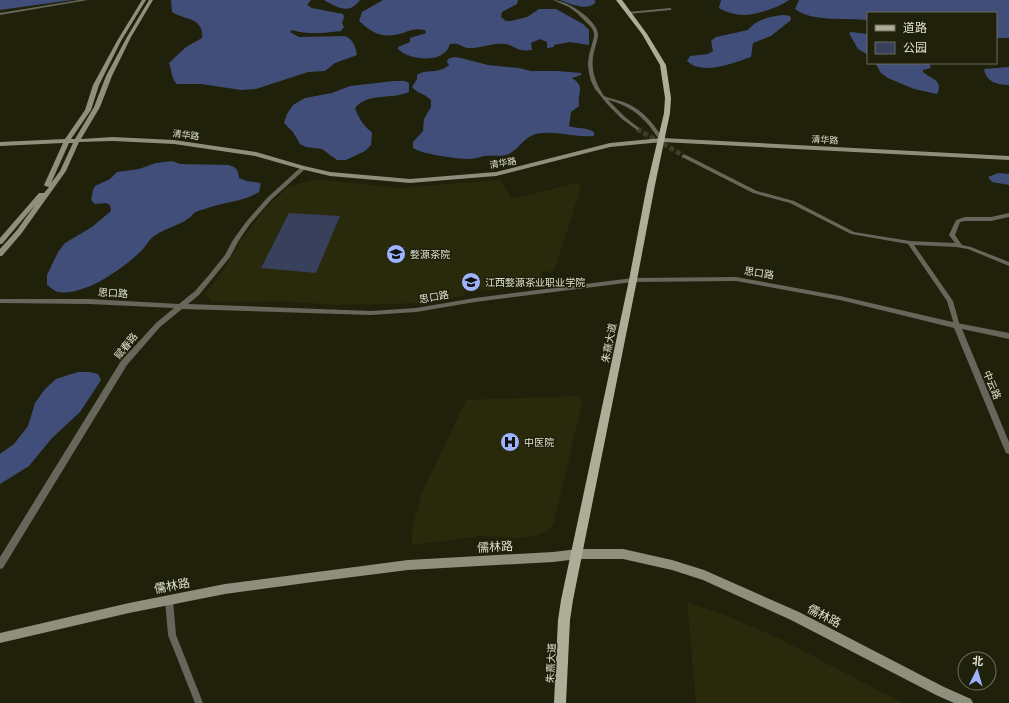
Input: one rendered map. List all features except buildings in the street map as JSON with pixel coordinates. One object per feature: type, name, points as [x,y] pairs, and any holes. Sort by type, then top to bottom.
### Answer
[{"type":"main road","points":[[0,242],[51,179],[67,141],[88,110],[96,85],[119,41],[144,0]]},
{"type":"main road","points":[[0,254],[19,232],[63,171],[77,141],[97,107],[107,80],[129,37],[151,0]]},
{"type":"main road","name":"朱熹大道","points":[[560,703],[564,620],[651,185],[667,113],[668,98],[663,65],[619,0]]},
{"type":"main road","name":"清华路","points":[[0,144],[120,139],[174,142],[256,154],[302,168],[330,174],[410,181],[466,177],[514,171],[610,145],[662,140],[1009,158]]},
{"type":"main road","name":"儒林路","points":[[0,638],[169,600],[233,588],[408,565],[553,557],[578,554],[623,554],[672,564],[704,575],[795,616],[940,692],[967,703]]},
{"type":"street","points":[[0,14],[86,0]]},
{"type":"street","points":[[555,0],[567,4],[581,12],[594,28],[596,35],[591,51],[591,75],[605,98],[624,120],[637,129]]},
{"type":"street","points":[[628,12],[670,9]]},
{"type":"street","points":[[605,98],[623,103],[639,112],[650,121],[662,140]]},
{"type":"street","points":[[684,156],[755,192],[792,202],[853,232],[885,239],[960,246],[969,248],[1009,264]]},
{"type":"street","name":"赋春路","points":[[0,565],[124,363],[158,325],[178,307],[197,293],[228,256],[236,240],[248,223],[269,199],[302,168]]},
{"type":"street","points":[[960,246],[952,235],[958,221],[965,218],[991,219],[1009,215]]},
{"type":"street","points":[[910,242],[950,301],[957,326]]},
{"type":"street","name":"思口路","points":[[0,301],[63,300],[178,307],[371,313],[416,310],[474,300],[633,280],[743,280],[840,298],[957,326],[1009,336]]},
{"type":"street","name":"中云路","points":[[957,326],[1009,452]]},
{"type":"street","points":[[169,600],[172,635],[199,703]]},
{"type":"shaded area","points":[[0,0],[72,0],[0,10]]},
{"type":"shaded area","points":[[171,0],[311,0],[307,5],[312,8],[343,14],[344,17],[342,23],[344,27],[341,31],[310,33],[292,30],[290,32],[299,37],[345,36],[352,41],[357,55],[335,63],[325,71],[308,72],[256,89],[241,90],[201,84],[177,84],[173,77],[169,63],[186,47],[202,38],[202,31],[197,23],[172,12]]},
{"type":"shaded area","points":[[324,0],[360,0],[356,5],[343,9]]},
{"type":"shaded area","points":[[383,0],[518,0],[517,4],[502,12],[501,17],[506,21],[527,17],[539,9],[556,9],[583,24],[589,30],[589,45],[570,42],[547,48],[547,42],[540,39],[531,43],[532,50],[520,50],[505,44],[467,48],[458,44],[450,44],[447,50],[435,58],[418,58],[403,53],[398,49],[398,47],[410,42],[410,38],[426,33],[425,30],[416,29],[396,35],[384,35],[374,32],[359,21],[362,12]]},
{"type":"shaded area","points":[[560,0],[594,0],[596,2],[592,5],[584,7]]},
{"type":"shaded area","points":[[721,0],[789,0],[768,10],[755,14],[744,15],[731,13],[719,8]]},
{"type":"shaded area","points":[[799,0],[1009,0],[1009,38],[997,38],[997,12],[867,12],[867,20],[820,18],[810,16],[795,9]]},
{"type":"shaded area","points":[[784,15],[790,16],[791,20],[771,36],[753,43],[751,57],[727,65],[709,68],[701,68],[687,61],[690,56],[708,54],[713,51],[711,41],[716,37],[748,30],[755,23],[769,17]]},
{"type":"shaded area","points":[[849,33],[867,34],[867,54],[858,49]]},
{"type":"shaded area","points":[[454,57],[488,65],[519,68],[531,71],[581,73],[581,75],[572,78],[579,84],[580,87],[579,106],[571,112],[569,126],[591,130],[594,132],[594,136],[550,133],[536,134],[525,140],[509,154],[484,156],[471,159],[440,156],[413,148],[413,142],[423,131],[424,119],[431,107],[431,100],[412,87],[417,79],[417,75],[445,68],[449,65],[447,62],[448,59]]},
{"type":"shaded area","points":[[876,64],[929,64],[931,68],[923,70],[923,72],[936,80],[939,89],[937,94],[914,89],[888,78],[881,73]]},
{"type":"shaded area","points":[[1009,67],[1009,85],[993,82],[987,77],[984,69]]},
{"type":"shaded area","points":[[405,81],[409,83],[409,92],[395,96],[373,98],[360,103],[355,108],[362,122],[372,132],[371,145],[365,151],[346,160],[337,160],[322,149],[306,147],[300,144],[293,132],[284,123],[287,114],[293,105],[305,98],[332,93],[350,86]]},
{"type":"shaded area","points":[[172,161],[180,164],[231,166],[238,172],[239,178],[261,183],[259,192],[240,200],[196,212],[185,221],[154,236],[132,259],[113,273],[91,286],[69,292],[58,292],[47,285],[47,275],[58,252],[65,243],[92,227],[111,211],[110,205],[106,203],[95,204],[91,200],[95,186],[110,179],[117,172],[139,169],[156,163]]},
{"type":"shaded area","points":[[998,173],[1009,174],[1009,185],[992,182],[988,177]]},
{"type":"shaded area","name":"婺源茶院","points":[[314,179],[399,188],[500,180],[512,199],[577,183],[581,187],[554,271],[541,272],[545,284],[486,291],[483,289],[465,291],[463,296],[425,303],[337,305],[281,301],[212,302],[205,294],[220,275],[243,238],[265,209],[287,188]]},
{"type":"shaded area","points":[[78,372],[98,374],[101,380],[80,412],[52,438],[29,466],[0,484],[0,454],[14,444],[28,426],[35,403],[45,389],[56,379]]},
{"type":"shaded area","name":"中医院","points":[[578,396],[582,403],[554,522],[549,530],[536,536],[518,538],[480,536],[413,545],[411,533],[421,495],[466,400]]},
{"type":"shaded area","points":[[687,602],[730,617],[778,638],[903,703],[696,703]]},
{"type":"green space","points":[[289,213],[340,216],[316,273],[261,268]]},
{"type":"tunnel","points":[[637,129],[684,156]]},
{"type":"place","name":"婺源茶院","points":[[396,254]]},
{"type":"place","name":"江西婺源茶业职业学院","points":[[471,282]]},
{"type":"place","name":"中医院","points":[[510,442]]}]
